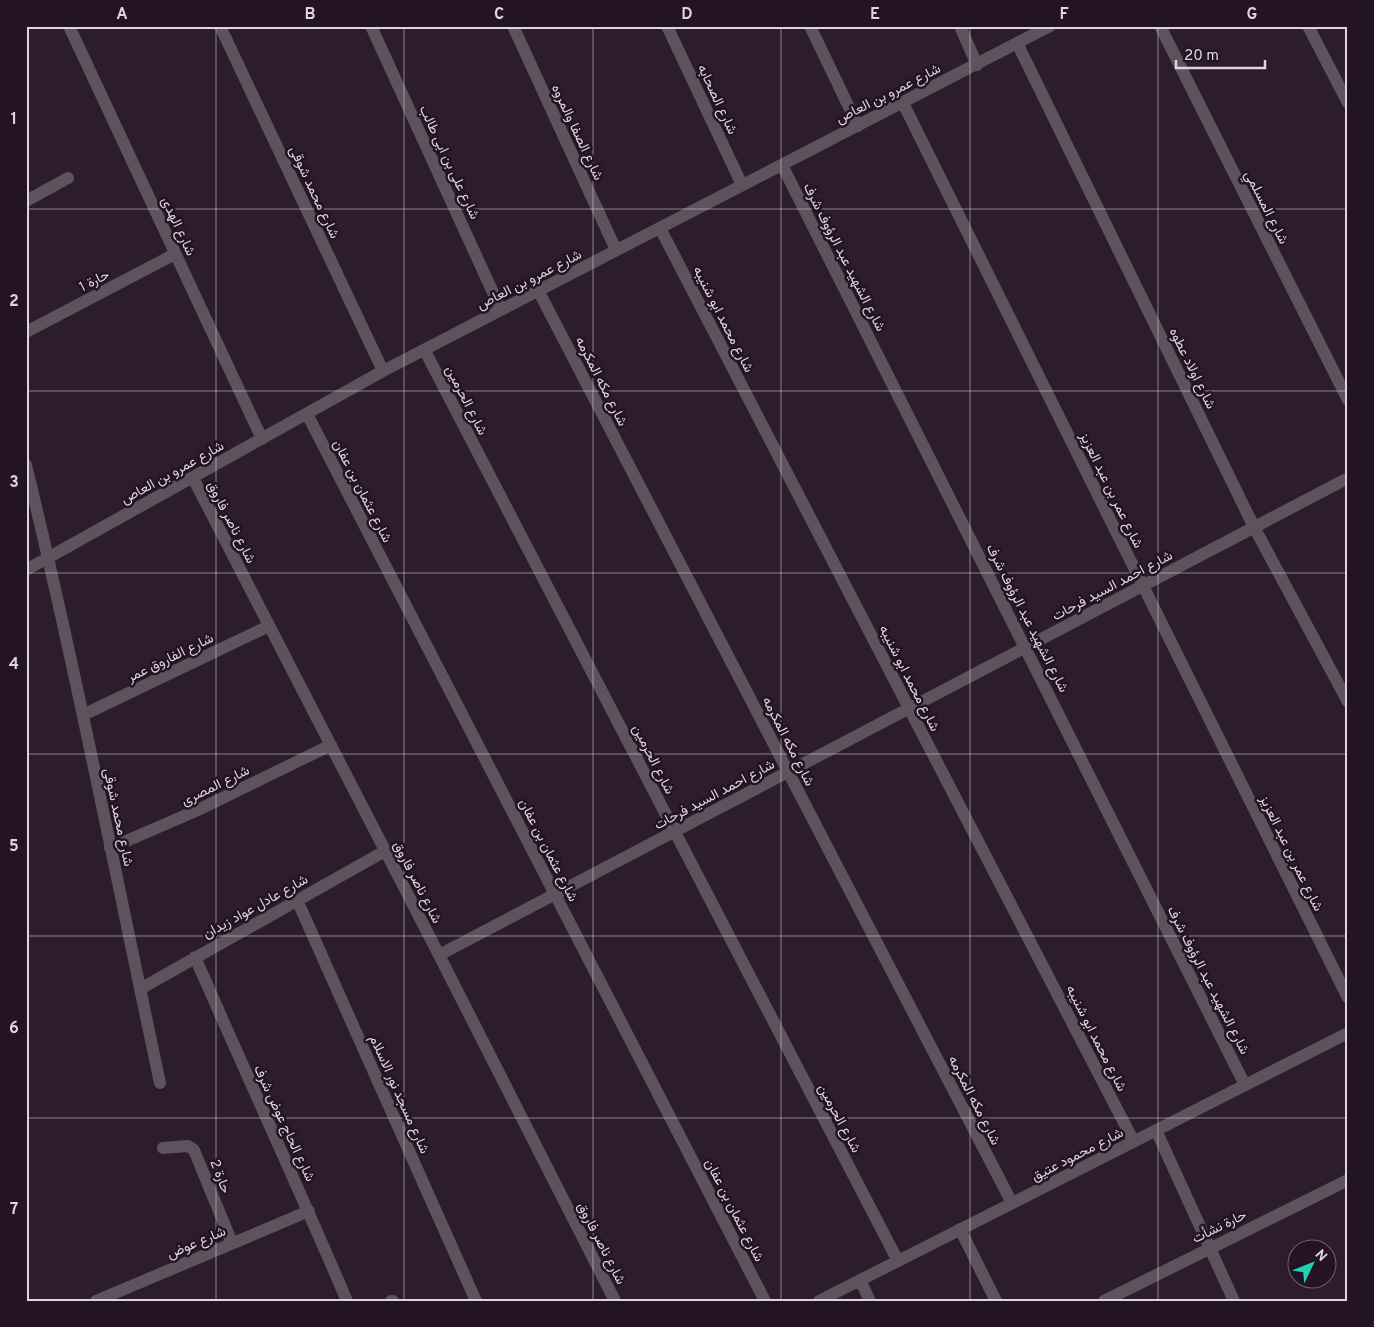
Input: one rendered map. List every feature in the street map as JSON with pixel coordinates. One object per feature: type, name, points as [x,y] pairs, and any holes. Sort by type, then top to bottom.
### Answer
[{"type":"street","name":"شارع الهدى","points":[[69,26],[262,439]]},
{"type":"street","name":"شارع محمد شوقى","points":[[220,26],[383,371]]},
{"type":"street","name":"شارع على بن ابى طالب","points":[[371,26],[501,310]]},
{"type":"street","name":"شارع الصفا والمروه","points":[[513,26],[616,250]]},
{"type":"street","name":"شارع الصحابه","points":[[667,26],[742,185]]},
{"type":"street","points":[[810,26],[858,126]]},
{"type":"street","points":[[960,26],[977,65]]},
{"type":"street","name":"شارع عمرو بن العاص","points":[[26,570],[383,371],[425,351],[1050,26]]},
{"type":"street","name":"شارع المسلمي","points":[[1160,26],[1348,400]]},
{"type":"street","points":[[1308,26],[1348,103]]},
{"type":"street","name":"شارع اولاد عطوه","points":[[1017,43],[1254,527],[1348,702]]},
{"type":"street","name":"شارع عمر بن عبد العزيز","points":[[903,102],[1348,998]]},
{"type":"street","name":"شارع الشهيد عبد الرؤوف شرف","points":[[782,165],[1245,1085]]},
{"type":"street","points":[[26,201],[68,178]]},
{"type":"street","name":"شارع محمد ابو شنيبه","points":[[660,228],[1134,1142]]},
{"type":"street","name":"حارة 1","points":[[26,332],[175,254]]},
{"type":"street","name":"شارع مكه المكرمه","points":[[539,292],[1012,1203]]},
{"type":"street","name":"شارع الحرمين","points":[[425,351],[898,1261]]},
{"type":"street","name":"شارع عثمان بن عفان","points":[[307,414],[764,1301]]},
{"type":"street","name":"شارع محمد شوقى","points":[[26,465],[49,558],[160,1083]]},
{"type":"street","name":"شارع ناصر فاروق","points":[[193,478],[439,955],[614,1301]]},
{"type":"street","name":"شارع احمد السيد فرحات","points":[[439,955],[1348,478]]},
{"type":"street","name":"شارع الفاروق عمر","points":[[83,715],[269,626]]},
{"type":"street","name":"شارع المصرى","points":[[110,848],[198,810],[331,745]]},
{"type":"street","name":"شارع عادل عواد زيدان","points":[[140,989],[385,851]]},
{"type":"street","name":"شارع مسجد نور الاسلام","points":[[296,900],[476,1301]]},
{"type":"street","name":"شارع الحاج عوض شرف","points":[[195,957],[238,1058],[309,1211],[347,1301]]},
{"type":"street","name":"شارع محمود عتيق","points":[[819,1301],[1348,1033]]},
{"type":"street","points":[[1156,1130],[1234,1301]]},
{"type":"street","name":"حارة 2","points":[[163,1148],[188,1146],[194,1150],[232,1244]]},
{"type":"street","name":"حارة نشأت","points":[[1104,1301],[1348,1180]]},
{"type":"street","name":"شارع عوض","points":[[96,1301],[309,1211]]},
{"type":"street","points":[[960,1229],[996,1301]]},
{"type":"street","points":[[860,1280],[870,1301]]}]
